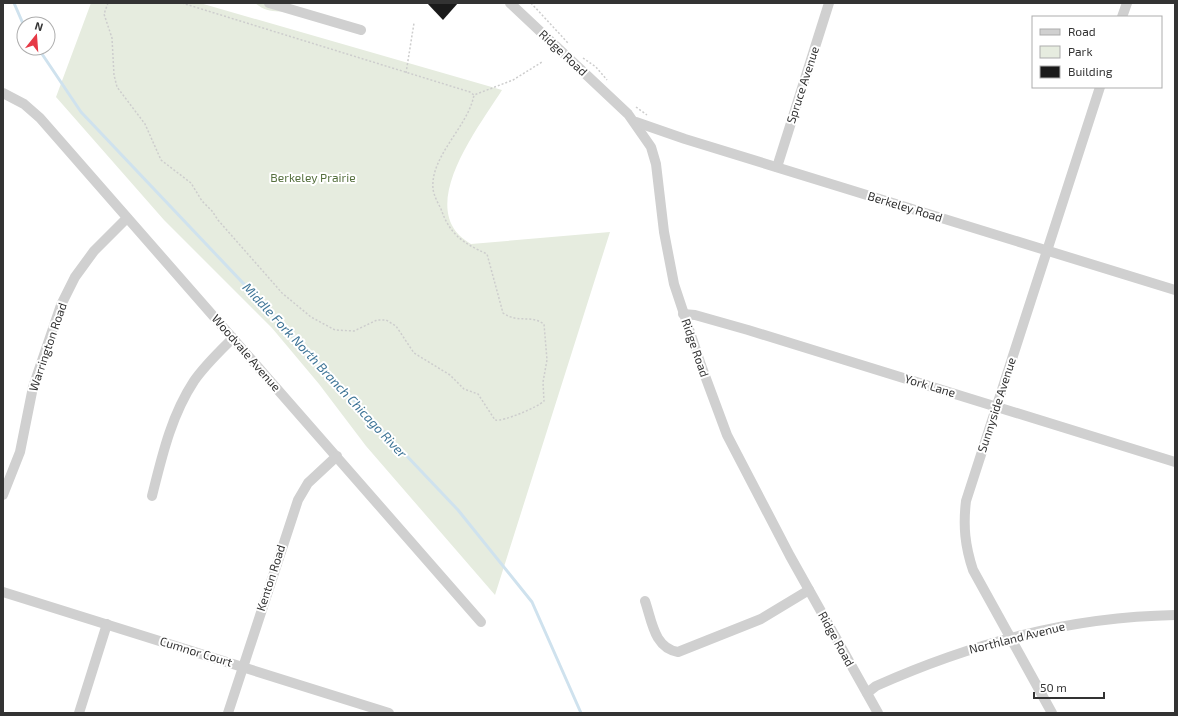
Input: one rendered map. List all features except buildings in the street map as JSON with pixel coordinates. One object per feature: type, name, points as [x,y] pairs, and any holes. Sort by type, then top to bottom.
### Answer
[{"type":"street","points":[[269,3],[361,30]]},
{"type":"street","name":"Ridge Road","points":[[510,3],[636,122],[651,147],[656,164],[668,254],[683,314],[727,435],[753,488],[878,713]]},
{"type":"street","name":"Spruce Avenue","points":[[777,167],[829,3]]},
{"type":"street","points":[[1122,16],[1127,3]]},
{"type":"street","name":"Sunnyside Avenue","points":[[1052,713],[1009,638],[973,570],[964,534],[966,501],[1100,88]]},
{"type":"street","name":"Woodvale Avenue","points":[[3,93],[24,104],[40,118],[481,622]]},
{"type":"street","name":"Berkeley Road","points":[[636,122],[685,139],[1175,290]]},
{"type":"street","name":"Warrington Road","points":[[3,495],[20,452],[33,387],[61,305],[75,277],[94,251],[127,218]]},
{"type":"street","name":"York Lane","points":[[683,314],[695,315],[748,330],[1175,462]]},
{"type":"street","points":[[152,496],[167,439],[180,407],[194,381],[212,359],[233,338]]},
{"type":"street","name":"Kenton Road","points":[[228,713],[298,500],[308,483],[336,456]]},
{"type":"street","points":[[645,601],[658,639],[669,650],[678,652],[761,619],[809,590]]},
{"type":"street","name":"Cumnor Court","points":[[3,592],[378,711],[389,713]]},
{"type":"street","name":"Northland Avenue","points":[[866,693],[876,686],[945,657],[1009,638],[1074,623],[1104,619],[1175,615]]},
{"type":"street","points":[[78,713],[107,624]]},
{"type":"path","points":[[108,3],[104,14],[112,38],[114,75],[118,87],[145,124],[161,160],[191,183],[202,201],[282,293],[311,317],[335,330],[354,331],[377,320],[386,320],[396,326],[414,353],[450,376],[464,389],[478,394],[495,420],[511,417],[540,405],[544,401],[543,382],[547,360],[544,324],[537,319],[512,319],[503,313],[487,254],[470,246],[450,231],[434,191],[433,181],[436,168],[467,113],[474,95],[513,80],[542,62]]},
{"type":"path","points":[[182,3],[470,92],[474,95]]},
{"type":"path","points":[[531,3],[545,16],[572,47]]},
{"type":"path","points":[[406,73],[414,23]]},
{"type":"path","points":[[581,56],[596,67],[609,83]]},
{"type":"path","points":[[631,103],[650,116]]},
{"type":"green space","name":"Berkeley Prairie","points":[[91,3],[200,3],[502,90],[479,125],[456,168],[449,191],[448,211],[454,229],[471,244],[610,232],[495,595],[366,446],[319,384],[272,328],[164,220],[56,97]]},
{"type":"green space","points":[[255,3],[262,3],[288,11],[271,11]]},
{"type":"waterway","name":"Middle Fork North Branch Chicago River","points":[[14,3],[20,16]]},
{"type":"waterway","name":"Middle Fork North Branch Chicago River","points":[[43,56],[81,112],[458,510],[532,602],[581,713]]}]
